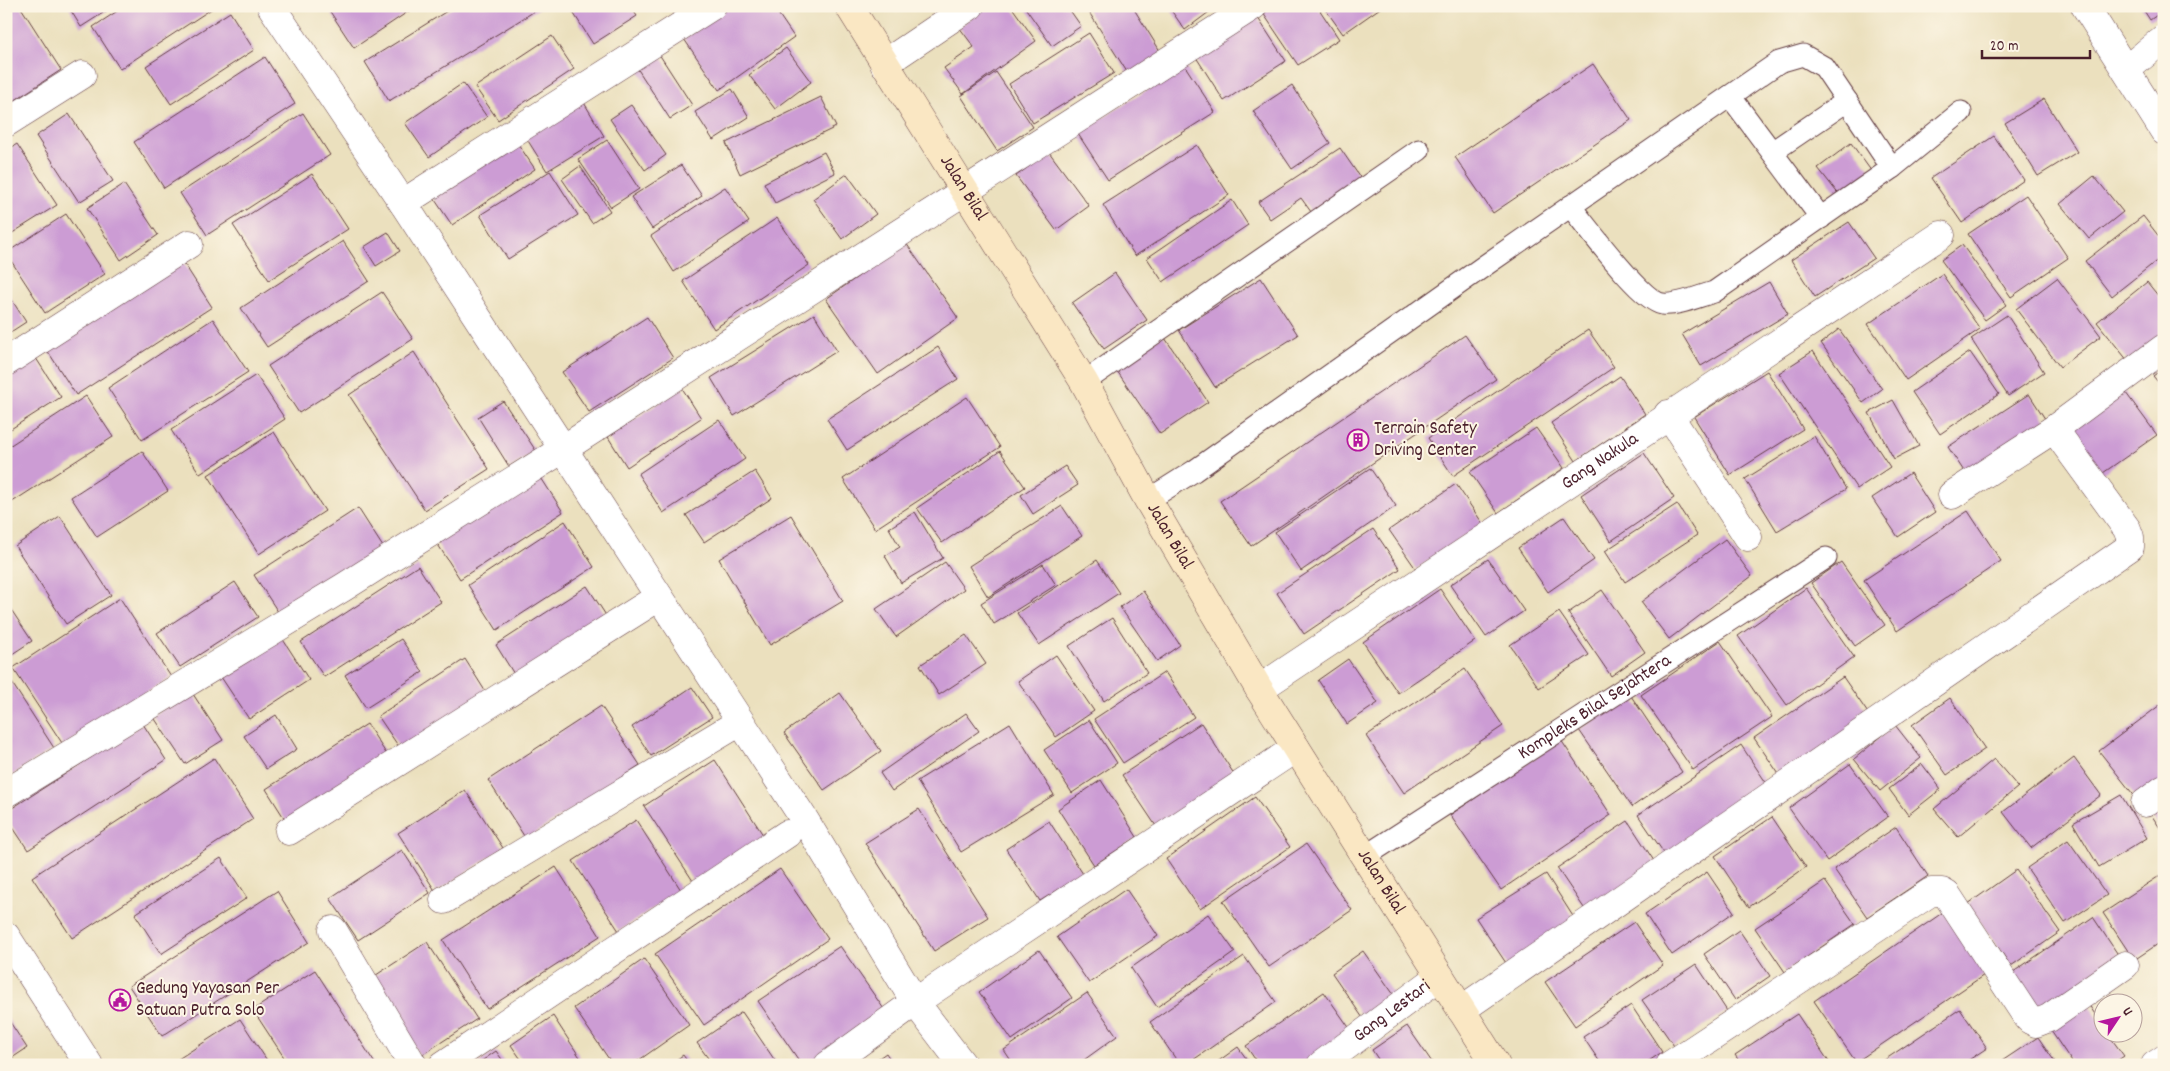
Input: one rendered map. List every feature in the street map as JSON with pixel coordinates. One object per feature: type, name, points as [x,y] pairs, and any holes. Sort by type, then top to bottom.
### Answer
[{"type":"main road","name":"Jalan Bilal","points":[[849,6],[1084,382],[1148,500],[1259,689],[1496,1065]]},
{"type":"street","points":[[271,6],[403,203],[806,822],[915,1002],[963,1065]]},
{"type":"street","points":[[403,203],[712,6]]},
{"type":"street","points":[[884,64],[970,6]]},
{"type":"street","points":[[6,792],[344,587],[563,449],[1253,6]]},
{"type":"street","points":[[2085,6],[2164,131]]},
{"type":"street","points":[[2126,70],[2164,38]]},
{"type":"street","points":[[6,123],[82,75]]},
{"type":"street","name":"Gang Nakula","points":[[1259,689],[1668,414],[1941,234]]},
{"type":"street","points":[[6,362],[189,244]]},
{"type":"street","points":[[1952,495],[2054,429],[2164,348]]},
{"type":"street","points":[[1668,414],[1748,537]]},
{"type":"street","points":[[1461,1010],[2130,547],[2130,537],[2127,529],[2054,429]]},
{"type":"street","points":[[289,831],[659,597]]},
{"type":"street","points":[[444,900],[740,722]]},
{"type":"street","points":[[828,1065],[915,1002],[1296,748]]},
{"type":"street","points":[[443,1065],[787,834]]},
{"type":"street","points":[[1670,1065],[1931,892],[1942,892],[1947,896],[2024,1014],[2036,1023],[2048,1018],[2125,965]]},
{"type":"street","points":[[333,930],[413,1065]]},
{"type":"street","points":[[6,936],[89,1065]]},
{"type":"street","name":"Gang Lestari","points":[[1321,1065],[1440,976]]},
{"type":"street","points":[[2155,1065],[2164,1059]]},
{"type":"lane","points":[[1148,500],[1194,471],[1570,206],[1779,62],[1803,55],[1824,67],[1892,168]]},
{"type":"lane","points":[[1730,96],[1820,218]]},
{"type":"lane","points":[[1772,152],[1847,101]]},
{"type":"lane","points":[[1570,206],[1643,293],[1662,304],[1682,301],[1714,292],[1892,168],[1961,112]]},
{"type":"lane","points":[[1084,382],[1419,150]]},
{"type":"lane","name":"Kompleks Bilal Sejahtera","points":[[1364,857],[1826,558]]},
{"type":"building","points":[[15,6],[20,6],[61,70],[6,106],[6,12]]},
{"type":"building","points":[[68,6],[114,6],[81,27]]},
{"type":"building","points":[[125,6],[216,6],[120,69],[93,27]]},
{"type":"building","points":[[335,6],[410,6],[412,9],[354,48],[329,10]]},
{"type":"building","points":[[455,6],[543,6],[389,101],[365,62]]},
{"type":"building","points":[[569,6],[630,6],[637,16],[593,44]]},
{"type":"building","points":[[731,6],[773,6],[794,37],[719,90],[684,39]]},
{"type":"building","points":[[987,6],[1011,6],[1036,41],[963,94],[944,68],[974,47],[959,27]]},
{"type":"building","points":[[1024,6],[1067,6],[1081,26],[1052,46]]},
{"type":"building","points":[[1085,6],[1132,6],[1162,54],[1129,75]]},
{"type":"building","points":[[1168,6],[1217,6],[1185,30]]},
{"type":"building","points":[[1274,6],[1317,6],[1339,39],[1298,65],[1263,13]]},
{"type":"building","points":[[1323,6],[1383,6],[1343,34]]},
{"type":"building","points":[[2141,6],[2164,6],[2164,10],[2150,20]]},
{"type":"building","points":[[230,12],[254,50],[171,104],[146,66]]},
{"type":"building","points":[[1256,15],[1286,61],[1224,101],[1194,54]]},
{"type":"building","points":[[1089,33],[1114,73],[1033,123],[1009,84]]},
{"type":"building","points":[[552,36],[574,69],[498,120],[475,87]]},
{"type":"building","points":[[786,48],[811,82],[775,109],[749,75]]},
{"type":"building","points":[[659,54],[692,105],[670,119],[637,68]]},
{"type":"building","points":[[265,57],[295,104],[164,188],[134,142]]},
{"type":"building","points":[[1593,64],[1631,120],[1493,213],[1455,157]]},
{"type":"building","points":[[1185,66],[1215,112],[1108,180],[1078,134]]},
{"type":"building","points":[[996,72],[1033,127],[997,151],[961,96]]},
{"type":"building","points":[[463,83],[487,117],[429,157],[405,123]]},
{"type":"building","points":[[1292,85],[1330,143],[1292,169],[1253,111]]},
{"type":"building","points":[[732,89],[749,117],[713,140],[695,112]]},
{"type":"building","points":[[821,97],[836,127],[740,174],[726,143]]},
{"type":"building","points":[[2044,99],[2077,152],[2038,176],[2005,123]]},
{"type":"building","points":[[583,101],[604,136],[547,171],[525,136]]},
{"type":"building","points":[[631,105],[666,155],[645,170],[610,119]]},
{"type":"building","points":[[303,113],[330,155],[207,235],[180,193]]},
{"type":"building","points":[[69,114],[113,181],[79,202],[36,136]]},
{"type":"building","points":[[1994,136],[2024,180],[1962,223],[1931,178]]},
{"type":"building","points":[[514,138],[535,169],[452,225],[431,194]]},
{"type":"building","points":[[607,140],[639,189],[611,207],[578,159]]},
{"type":"building","points":[[1851,143],[1872,172],[1840,196],[1818,168]]},
{"type":"building","points":[[17,144],[57,205],[6,237],[6,151]]},
{"type":"building","points":[[1197,145],[1229,195],[1135,256],[1103,205]]},
{"type":"building","points":[[1340,148],[1364,183],[1314,216],[1301,198],[1270,219],[1258,202]]},
{"type":"building","points":[[824,152],[835,173],[775,203],[764,183]]},
{"type":"building","points":[[1049,152],[1089,206],[1056,230],[1016,176]]},
{"type":"building","points":[[681,165],[702,196],[652,229],[631,197]]},
{"type":"building","points":[[580,166],[610,211],[592,223],[562,179]]},
{"type":"building","points":[[550,171],[578,215],[508,259],[480,215]]},
{"type":"building","points":[[312,174],[348,229],[269,280],[233,225]]},
{"type":"building","points":[[847,174],[876,214],[842,239],[813,199]]},
{"type":"building","points":[[2094,176],[2123,212],[2089,239],[2060,204]]},
{"type":"building","points":[[124,184],[158,235],[121,260],[87,208]]},
{"type":"building","points":[[725,187],[749,222],[674,272],[651,236]]},
{"type":"building","points":[[2026,195],[2068,258],[2011,297],[1968,234]]},
{"type":"building","points":[[1232,200],[1248,225],[1163,282],[1147,258]]},
{"type":"building","points":[[66,214],[105,274],[45,313],[6,253]]},
{"type":"building","points":[[2143,216],[2164,243],[2164,255],[2112,296],[2085,261]]},
{"type":"building","points":[[777,218],[809,265],[714,329],[683,281]]},
{"type":"building","points":[[1849,222],[1874,258],[1815,297],[1791,260]]},
{"type":"building","points":[[388,232],[400,251],[376,266],[364,247]]},
{"type":"building","points":[[343,241],[369,281],[267,347],[241,308]]},
{"type":"building","points":[[906,243],[958,318],[878,374],[826,299]]},
{"type":"building","points":[[1962,245],[2006,305],[1985,320],[1941,260]]},
{"type":"building","points":[[183,262],[212,307],[76,395],[47,350]]},
{"type":"building","points":[[1115,273],[1147,320],[1104,349],[1072,303]]},
{"type":"building","points":[[1942,274],[1980,329],[1906,380],[1868,324]]},
{"type":"building","points":[[1261,278],[1298,335],[1215,387],[1179,330]]},
{"type":"building","points":[[2057,278],[2101,336],[2060,367],[2016,309]]},
{"type":"building","points":[[1769,282],[1788,314],[1701,366],[1682,334]]},
{"type":"building","points":[[2147,282],[2164,303],[2164,333],[2128,361],[2097,322]]},
{"type":"building","points":[[6,291],[26,322],[6,335]]},
{"type":"building","points":[[382,292],[413,339],[299,413],[268,366]]},
{"type":"building","points":[[814,314],[837,351],[734,416],[711,378]]},
{"type":"building","points":[[2007,315],[2044,372],[2008,396],[1971,339]]},
{"type":"building","points":[[647,317],[673,358],[589,412],[562,372]]},
{"type":"building","points":[[213,319],[248,372],[142,440],[108,388]]},
{"type":"building","points":[[1839,329],[1882,389],[1863,403],[1821,343]]},
{"type":"building","points":[[1588,330],[1614,367],[1453,476],[1428,438]]},
{"type":"building","points":[[1163,335],[1208,402],[1160,434],[1115,368]]},
{"type":"building","name":"Terrain Safety Driving Center","points":[[1465,335],[1496,379],[1251,546],[1220,501]]},
{"type":"building","points":[[938,347],[958,379],[847,450],[827,419]]},
{"type":"building","points":[[1813,351],[1890,467],[1857,489],[1779,373]]},
{"type":"building","points":[[32,352],[61,397],[6,432],[6,368]]},
{"type":"building","points":[[414,352],[489,469],[425,510],[349,395]]},
{"type":"building","points":[[1970,352],[1999,394],[1940,434],[1912,392]]},
{"type":"building","points":[[2164,368],[2164,389],[2153,376]]},
{"type":"building","points":[[1767,371],[1803,429],[1730,475],[1694,417]]},
{"type":"building","points":[[256,375],[285,419],[200,474],[171,430]]},
{"type":"building","points":[[1620,376],[1645,414],[1576,461],[1551,423]]},
{"type":"building","points":[[682,388],[701,418],[627,467],[608,437]]},
{"type":"building","points":[[2123,389],[2157,435],[2093,480],[2061,435]]},
{"type":"building","points":[[2029,394],[2051,428],[1971,482],[1948,447]]},
{"type":"building","points":[[86,396],[113,437],[6,506],[6,448]]},
{"type":"building","points":[[967,397],[1000,447],[875,529],[843,479]]},
{"type":"building","points":[[1893,400],[1919,446],[1894,459],[1869,413]]},
{"type":"building","points":[[503,401],[536,451],[510,468],[478,417]]},
{"type":"building","points":[[719,420],[745,459],[663,513],[638,474]]},
{"type":"building","points":[[1536,428],[1564,468],[1498,513],[1470,472]]},
{"type":"building","points":[[274,432],[325,511],[259,554],[208,475]]},
{"type":"building","points":[[1814,436],[1846,489],[1777,531],[1745,479]]},
{"type":"building","points":[[142,451],[168,491],[97,537],[71,497]]},
{"type":"building","points":[[1000,451],[1025,487],[942,543],[917,508]]},
{"type":"building","points":[[1644,453],[1674,498],[1611,541],[1581,495]]},
{"type":"building","points":[[1065,466],[1078,485],[1033,514],[1021,495]]},
{"type":"building","points":[[1370,468],[1396,506],[1301,571],[1275,532]]},
{"type":"building","points":[[755,471],[772,498],[704,542],[686,515]]},
{"type":"building","points":[[538,473],[563,512],[460,579],[435,540]]},
{"type":"building","points":[[1910,473],[1935,512],[1898,537],[1872,498]]},
{"type":"building","points":[[1456,484],[1483,524],[1416,569],[1389,530]]},
{"type":"building","points":[[1677,504],[1697,535],[1625,582],[1605,551]]},
{"type":"building","points":[[1062,506],[1082,536],[988,597],[969,566]]},
{"type":"building","points":[[358,508],[383,547],[280,615],[254,575]]},
{"type":"building","points":[[1968,511],[2001,561],[1897,631],[1864,580]]},
{"type":"building","points":[[915,512],[943,558],[901,583],[885,556],[900,547],[889,528]]},
{"type":"building","points":[[791,515],[843,601],[770,645],[719,559]]},
{"type":"building","points":[[60,516],[111,595],[66,624],[15,546]]},
{"type":"building","points":[[1564,517],[1594,560],[1548,592],[1518,548]]},
{"type":"building","points":[[565,521],[594,567],[497,630],[468,585]]},
{"type":"building","points":[[1373,529],[1400,569],[1304,634],[1277,593]]},
{"type":"building","points":[[1725,539],[1752,576],[1669,639],[1641,602]]},
{"type":"building","points":[[1488,559],[1524,611],[1486,637],[1450,585]]},
{"type":"building","points":[[1097,560],[1119,593],[1039,645],[1017,613]]},
{"type":"building","points":[[945,562],[964,589],[896,637],[876,609]]},
{"type":"building","points":[[1841,562],[1885,625],[1855,646],[1811,583]]},
{"type":"building","points":[[1043,564],[1056,585],[994,624],[981,603]]},
{"type":"building","points":[[418,566],[441,602],[324,677],[301,642]]},
{"type":"building","points":[[235,582],[258,617],[180,667],[157,633]]},
{"type":"building","points":[[587,586],[609,620],[517,679],[496,645]]},
{"type":"building","points":[[1806,588],[1854,657],[1787,705],[1738,636]]},
{"type":"building","points":[[1440,589],[1475,641],[1398,693],[1363,642]]},
{"type":"building","points":[[1602,590],[1645,652],[1611,676],[1568,613]]},
{"type":"building","points":[[1143,591],[1180,645],[1157,661],[1120,607]]},
{"type":"building","points":[[120,598],[171,677],[64,746],[13,668]]},
{"type":"building","points":[[6,602],[32,641],[6,658]]},
{"type":"building","points":[[1559,612],[1589,655],[1539,688],[1510,645]]},
{"type":"building","points":[[1112,618],[1147,673],[1104,701],[1069,646]]},
{"type":"building","points":[[966,635],[986,664],[939,695],[920,665]]},
{"type":"building","points":[[282,638],[309,680],[249,719],[221,677]]},
{"type":"building","points":[[401,639],[423,672],[366,708],[345,675]]},
{"type":"building","points":[[1720,641],[1772,717],[1693,770],[1641,695]]},
{"type":"building","points":[[1056,655],[1094,711],[1056,737],[1018,681]]},
{"type":"building","points":[[465,659],[487,694],[401,750],[378,716]]},
{"type":"building","points":[[1348,659],[1378,703],[1347,724],[1318,680]]},
{"type":"building","points":[[1465,669],[1503,726],[1404,793],[1366,736]]},
{"type":"building","points":[[1165,672],[1194,717],[1123,763],[1094,719]]},
{"type":"building","points":[[1843,677],[1872,719],[1783,780],[1754,738]]},
{"type":"building","points":[[12,683],[54,748],[6,779],[6,687]]},
{"type":"building","points":[[692,687],[712,717],[651,756],[632,727]]},
{"type":"building","points":[[191,691],[223,740],[185,764],[153,716]]},
{"type":"building","points":[[840,693],[881,751],[824,790],[784,733]]},
{"type":"building","points":[[1631,696],[1682,772],[1632,807],[1579,730]]},
{"type":"building","points":[[1950,698],[1985,749],[1947,775],[1912,725]]},
{"type":"building","points":[[2164,702],[2164,785],[2140,803],[2099,751]]},
{"type":"building","points":[[601,706],[640,765],[526,839],[488,780]]},
{"type":"building","points":[[966,713],[979,731],[892,791],[880,773]]},
{"type":"building","points":[[276,715],[297,749],[266,769],[244,736]]},
{"type":"building","points":[[1089,720],[1117,763],[1072,793],[1044,750]]},
{"type":"building","points":[[1010,723],[1054,795],[961,852],[917,781]]},
{"type":"building","points":[[1201,723],[1236,777],[1158,829],[1122,775]]},
{"type":"building","points":[[143,724],[166,760],[28,850],[6,817],[6,812]]},
{"type":"building","points":[[367,724],[389,758],[288,824],[266,789]]},
{"type":"building","points":[[1895,725],[1921,758],[1880,791],[1854,759]]},
{"type":"building","points":[[1561,740],[1611,815],[1501,890],[1450,815]]},
{"type":"building","points":[[1741,745],[1769,787],[1666,856],[1638,815]]},
{"type":"building","points":[[214,758],[253,819],[72,938],[32,877]]},
{"type":"building","points":[[2074,758],[2101,795],[2031,848],[2003,812]]},
{"type":"building","points":[[1994,759],[2018,787],[1958,837],[1934,809]]},
{"type":"building","points":[[715,760],[765,838],[695,884],[644,806]]},
{"type":"building","points":[[1850,764],[1888,817],[1827,861],[1789,808]]},
{"type":"building","points":[[1922,764],[1941,789],[1908,815],[1889,789]]},
{"type":"building","points":[[1101,780],[1137,837],[1094,865],[1058,809]]},
{"type":"building","points":[[465,790],[503,848],[436,892],[398,833]]},
{"type":"building","points":[[2121,795],[2147,838],[2099,867],[2073,823]]},
{"type":"building","points":[[1255,797],[1290,847],[1200,909],[1166,859]]},
{"type":"building","points":[[2164,799],[2164,834],[2148,810]]},
{"type":"building","points":[[919,809],[988,917],[934,951],[865,843]]},
{"type":"building","points":[[1772,817],[1806,867],[1749,907],[1715,856]]},
{"type":"building","points":[[636,820],[681,890],[619,931],[573,861]]},
{"type":"building","points":[[1049,821],[1083,874],[1040,901],[1006,849]]},
{"type":"building","points":[[1628,821],[1656,864],[1586,911],[1557,868]]},
{"type":"building","points":[[1896,827],[1928,876],[1867,917],[1834,869]]},
{"type":"building","points":[[2068,840],[2107,895],[2065,923],[2027,868]]},
{"type":"building","points":[[1306,844],[1352,910],[1269,967],[1223,901]]},
{"type":"building","points":[[402,850],[430,893],[358,940],[330,898]]},
{"type":"building","points":[[221,858],[247,898],[161,954],[135,914]]},
{"type":"building","points":[[556,867],[600,936],[487,1009],[443,940]]},
{"type":"building","points":[[780,869],[828,939],[704,1025],[655,954]]},
{"type":"building","points":[[2016,870],[2060,932],[2011,966],[1968,904]]},
{"type":"building","points":[[1707,872],[1734,912],[1672,955],[1645,914]]},
{"type":"building","points":[[2164,873],[2164,940],[2134,960],[2103,913]]},
{"type":"building","points":[[1546,874],[1576,921],[1508,966],[1476,918]]},
{"type":"building","points":[[1825,881],[1855,924],[1785,972],[1755,928]]},
{"type":"building","points":[[1126,889],[1158,936],[1089,983],[1057,937]]},
{"type":"building","points":[[277,891],[309,942],[162,1036],[129,986]]},
{"type":"building","points":[[1945,911],[1987,973],[1856,1062],[1814,1001]]},
{"type":"building","points":[[1208,914],[1235,952],[1157,1007],[1131,968]]},
{"type":"building","points":[[2093,917],[2119,956],[2032,1016],[2006,977]]},
{"type":"building","points":[[1634,922],[1663,965],[1575,1026],[1545,982]]},
{"type":"building","points":[[1739,930],[1770,976],[1735,1000],[1704,954]]},
{"type":"building","points":[[427,942],[477,1019],[420,1056],[370,979]]},
{"type":"building","points":[[840,946],[886,1012],[808,1065],[802,1065],[758,1001]]},
{"type":"building","points":[[1039,950],[1072,998],[1012,1040],[979,992]]},
{"type":"building","points":[[1363,951],[1399,1002],[1367,1024],[1332,973]]},
{"type":"building","points":[[1244,956],[1276,1002],[1186,1065],[1180,1065],[1150,1022]]},
{"type":"building","points":[[644,959],[689,1025],[632,1065],[613,1065],[574,1008]]},
{"type":"building","points":[[1696,964],[1727,1011],[1674,1046],[1642,1000]]},
{"type":"building","points":[[315,970],[376,1065],[289,1065],[253,1010]]},
{"type":"building","points":[[1324,992],[1353,1033],[1307,1065],[1259,1065],[1246,1046]]},
{"type":"building","points":[[1087,993],[1117,1036],[1077,1065],[1014,1065],[1004,1050]]},
{"type":"building","points":[[2087,1002],[2092,1010],[2092,1044],[2115,1044],[2124,1056],[2111,1065],[2074,1065],[2049,1028]]},
{"type":"building","points":[[1631,1005],[1662,1052],[1643,1065],[1602,1065],[1583,1037]]},
{"type":"building","points":[[1960,1009],[1987,1048],[1961,1065],[1885,1065],[1883,1061]]},
{"type":"building","points":[[742,1012],[778,1065],[713,1065],[697,1043]]},
{"type":"building","points":[[1797,1014],[1831,1065],[1742,1065],[1735,1055]]},
{"type":"building","points":[[6,1016],[27,1048],[6,1062]]},
{"type":"building","points":[[553,1016],[585,1065],[525,1065],[511,1045]]},
{"type":"building","points":[[240,1019],[270,1065],[169,1065]]},
{"type":"building","points":[[1407,1026],[1434,1065],[1382,1065],[1372,1050]]},
{"type":"building","points":[[2038,1037],[2057,1065],[1996,1065]]},
{"type":"building","points":[[1238,1047],[1251,1065],[1213,1065]]},
{"type":"building","points":[[496,1051],[506,1065],[476,1065]]},
{"type":"building","points":[[886,1053],[894,1065],[869,1065]]},
{"type":"building","points":[[683,1055],[690,1065],[669,1065]]},
{"type":"place","name":"Terrain Safety Driving Center","points":[[1358,440]]},
{"type":"place","name":"Gedung Yayasan Per Satuan Putra Solo","points":[[120,1000]]}]
